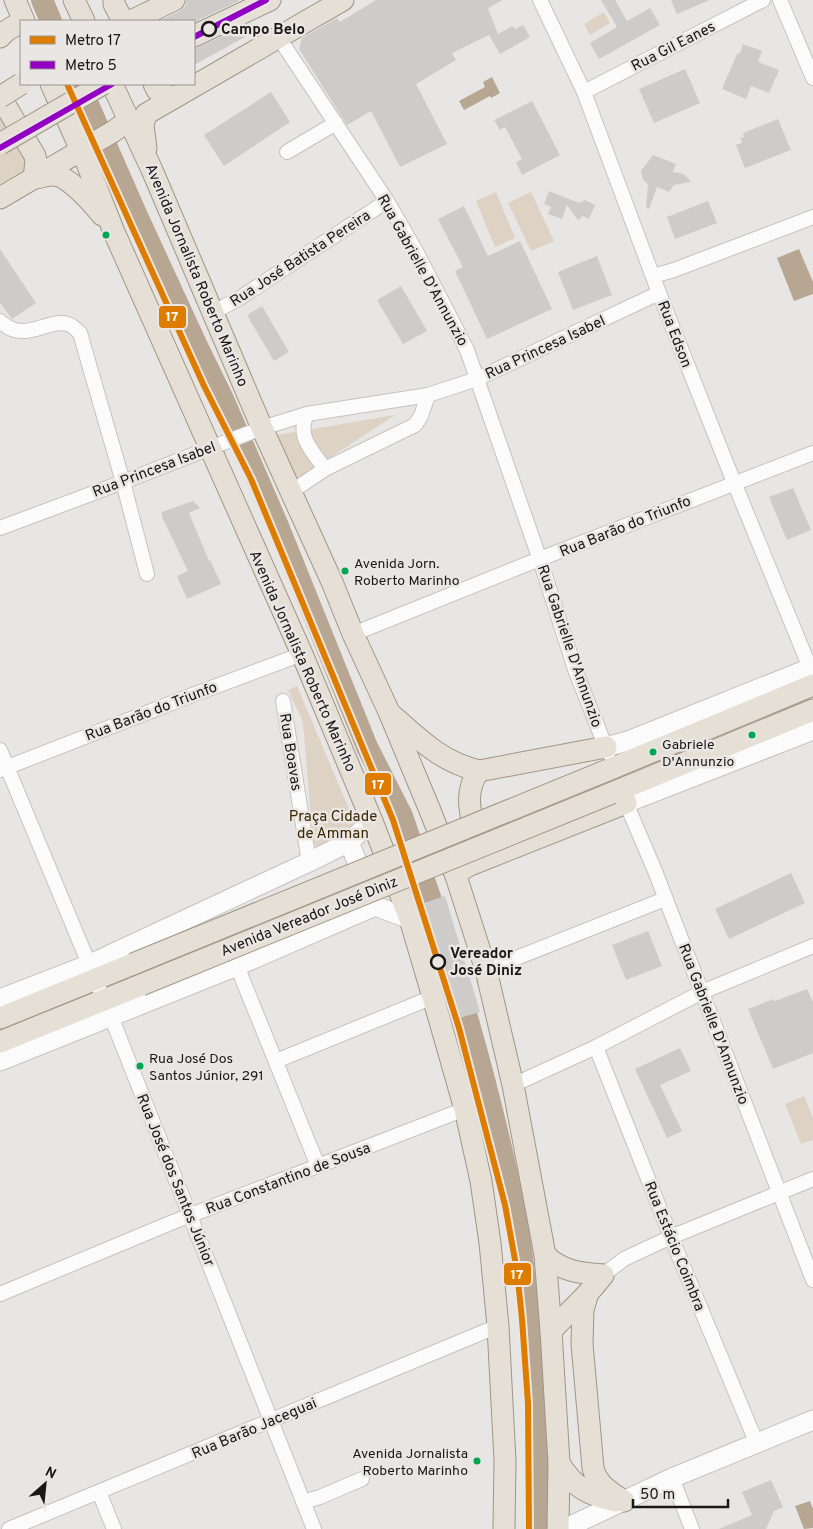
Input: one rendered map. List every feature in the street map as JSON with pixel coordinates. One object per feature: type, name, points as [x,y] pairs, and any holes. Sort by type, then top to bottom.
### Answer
[{"type":"main road","points":[[15,0],[23,20]]},
{"type":"main road","points":[[74,0],[84,20]]},
{"type":"main road","points":[[114,0],[123,20]]},
{"type":"main road","points":[[133,20],[174,0]]},
{"type":"main road","points":[[195,36],[270,0]]},
{"type":"main road","points":[[152,170],[145,143],[144,119],[146,114],[343,0]]},
{"type":"main road","points":[[0,37],[20,23]]},
{"type":"main road","points":[[20,85],[0,96],[35,156],[34,178]]},
{"type":"main road","name":"Avenida Jornalista Roberto Marinho","points":[[53,85],[87,147],[112,226],[302,654],[372,821],[410,919],[434,997],[464,1109],[482,1190],[490,1243],[498,1326],[505,1461],[504,1529]]},
{"type":"main road","points":[[0,144],[101,85]]},
{"type":"main road","name":"Avenida Jornalista Roberto Marinho","points":[[112,85],[121,125],[152,170],[260,428],[332,582],[353,634],[389,712],[456,876],[486,970],[513,1086],[545,1255],[558,1463],[558,1529]]},
{"type":"main road","points":[[154,85],[157,90],[173,98]]},
{"type":"main road","points":[[0,198],[121,125]]},
{"type":"main road","points":[[34,178],[53,175],[66,179],[82,193],[112,226]]},
{"type":"main road","name":"Avenida Vereador José Diniz","points":[[0,1018],[93,972],[133,964],[608,770],[812,674]]},
{"type":"main road","name":"Avenida Vereador José Diniz","points":[[0,1042],[108,1008],[141,985],[620,795],[813,710]]},
{"type":"main road","points":[[389,712],[435,752],[462,767],[479,771],[606,747]]},
{"type":"main road","points":[[479,771],[468,797],[480,850],[484,855],[490,856]]},
{"type":"main road","points":[[456,876],[460,870],[470,865],[620,795]]},
{"type":"main road","points":[[545,1255],[555,1264],[570,1271],[604,1275]]},
{"type":"main road","points":[[551,1331],[563,1317],[587,1296],[604,1275]]},
{"type":"main road","points":[[587,1296],[582,1310],[582,1344],[593,1468],[595,1476],[601,1485],[623,1501]]},
{"type":"main road","points":[[558,1463],[569,1478],[582,1489],[595,1496],[623,1501]]},
{"type":"street","name":"Rua Edson","points":[[540,0],[584,92],[659,293],[812,674]]},
{"type":"street","name":"Rua Gil Eanes","points":[[584,92],[763,0]]},
{"type":"street","points":[[780,0],[813,78]]},
{"type":"street","name":"Rua Gabrielle D'Annunzio","points":[[279,38],[387,201],[417,253],[467,350],[540,560],[576,672],[606,747],[608,770],[665,899],[813,1280]]},
{"type":"street","points":[[287,152],[336,124]]},
{"type":"street","name":"Rua José Batista Pereira","points":[[212,313],[248,292],[387,201]]},
{"type":"street","points":[[653,276],[674,270],[813,216]]},
{"type":"street","name":"Rua Princesa Isabel","points":[[0,528],[260,428],[307,414],[428,395],[477,379],[659,293]]},
{"type":"street","points":[[0,321],[6,327],[17,331],[30,331],[62,323],[70,325],[83,338],[123,482],[146,574]]},
{"type":"street","points":[[291,492],[325,469],[415,424],[421,416],[428,395]]},
{"type":"street","points":[[307,414],[302,424],[303,436],[325,469]]},
{"type":"street","name":"Rua Barão do Triunfo","points":[[353,634],[813,453]]},
{"type":"street","name":"Rua Barão do Triunfo","points":[[3,769],[302,654]]},
{"type":"street","points":[[606,747],[628,741],[812,674]]},
{"type":"street","name":"Rua Boavas","points":[[283,701],[309,862]]},
{"type":"street","name":"Avenida Vereador José Diniz","points":[[620,795],[813,730]]},
{"type":"street","name":"Rua José dos Santos Júnior","points":[[0,750],[3,769],[108,1008],[314,1529]]},
{"type":"street","name":"Avenida Vereador José Diniz","points":[[0,999],[93,972],[349,842],[372,821]]},
{"type":"street","points":[[349,842],[374,906]]},
{"type":"street","points":[[486,970],[665,899]]},
{"type":"street","name":"Avenida Vereador José Diniz","points":[[0,1061],[108,1008],[238,966],[374,906],[410,919]]},
{"type":"street","points":[[513,1086],[596,1047],[702,992],[813,946]]},
{"type":"street","points":[[238,966],[318,1166]]},
{"type":"street","points":[[276,1061],[434,997]]},
{"type":"street","name":"Rua Estácio Coimbra","points":[[596,1047],[671,1237],[757,1444]]},
{"type":"street","name":"Rua Constantino de Sousa","points":[[0,1294],[190,1216],[464,1109]]},
{"type":"street","points":[[604,1275],[624,1259],[671,1237],[813,1180]]},
{"type":"street","name":"Rua Barão Jaceguai","points":[[9,1529],[498,1326]]},
{"type":"street","points":[[564,1529],[672,1478],[813,1420]]},
{"type":"street","points":[[672,1478],[692,1529]]},
{"type":"street","points":[[304,1502],[362,1479]]},
{"type":"street","points":[[99,1492],[114,1529]]},
{"type":"green space","points":[[604,12],[610,23],[590,35],[584,24]]},
{"type":"green space","points":[[0,110],[30,169],[0,192]]},
{"type":"green space","points":[[496,192],[515,238],[495,247],[476,201]]},
{"type":"green space","points":[[531,192],[554,241],[531,251],[508,203]]},
{"type":"green space","points":[[395,415],[297,479],[277,435]]},
{"type":"green space","name":"Praça Cidade de Amman","points":[[297,686],[357,828],[322,851],[313,842],[303,722],[288,690]]},
{"type":"green space","points":[[804,1096],[813,1118],[813,1140],[801,1144],[785,1104]]},
{"type":"shaded area","points":[[492,77],[500,93],[491,98],[490,96],[464,110],[459,101],[485,87],[483,82]]},
{"type":"shaded area","points":[[799,249],[813,282],[813,294],[794,301],[777,258]]},
{"type":"shaded area","points":[[810,1501],[813,1509],[813,1528],[804,1529],[795,1506]]},
{"type":"building","points":[[186,0],[239,0],[195,22],[195,20],[161,20],[185,7]]},
{"type":"building","points":[[376,0],[503,0],[488,8],[498,34],[513,26],[515,29],[523,25],[530,37],[500,54],[489,35],[452,53],[456,60],[416,84],[447,144],[400,167],[371,111],[347,125],[299,49],[302,38],[337,18],[340,22]]},
{"type":"building","points":[[601,0],[615,0],[627,21],[650,8],[660,25],[599,59],[590,43],[617,27]]},
{"type":"building","points":[[671,0],[710,0],[677,14]]},
{"type":"building","points":[[251,23],[256,31],[195,64],[195,48]]},
{"type":"building","points":[[743,44],[762,51],[758,62],[779,70],[769,93],[751,86],[746,99],[722,89]]},
{"type":"building","points":[[685,69],[700,103],[654,123],[639,89]]},
{"type":"building","points":[[271,92],[290,122],[224,166],[204,135]]},
{"type":"building","points":[[532,101],[560,155],[522,175],[516,162],[522,159],[505,127],[500,130],[494,120]]},
{"type":"building","points":[[778,119],[791,150],[745,168],[736,145],[742,143],[740,138],[744,137],[743,133]]},
{"type":"building","points":[[653,155],[676,164],[673,172],[684,174],[691,182],[674,185],[669,192],[657,187],[649,209],[646,208],[648,184],[643,180],[641,171]]},
{"type":"building","points":[[549,191],[579,203],[585,200],[595,205],[589,219],[583,216],[578,220],[567,205],[562,219],[548,214],[551,207],[544,204]]},
{"type":"building","points":[[708,201],[717,223],[675,239],[667,217]]},
{"type":"building","points":[[464,206],[488,256],[520,241],[552,309],[487,339],[455,271],[463,267],[438,219]]},
{"type":"building","points":[[0,249],[36,303],[12,319],[0,303]]},
{"type":"building","points":[[597,256],[612,295],[573,310],[558,272]]},
{"type":"building","points":[[401,286],[427,331],[403,344],[377,300]]},
{"type":"building","points":[[262,306],[289,352],[274,361],[247,315]]},
{"type":"building","points":[[793,488],[811,530],[787,540],[769,497]]},
{"type":"building","points":[[193,501],[200,508],[189,513],[221,584],[187,599],[177,576],[188,571],[162,517],[162,512]]},
{"type":"building","points":[[791,873],[805,903],[729,939],[715,909]]},
{"type":"building","name":"Vereador José Diniz","points":[[445,896],[480,1012],[453,1020],[418,905]]},
{"type":"building","points":[[648,931],[662,966],[626,980],[612,945]]},
{"type":"building","points":[[807,989],[813,1002],[813,1053],[773,1069],[748,1009]]},
{"type":"building","points":[[680,1048],[691,1071],[660,1085],[682,1131],[667,1138],[635,1069]]},
{"type":"building","points":[[771,1480],[783,1507],[774,1511],[766,1529],[719,1529],[752,1515],[742,1492]]},
{"type":"waterway","points":[[42,0],[51,20]]},
{"type":"waterway","points":[[79,85],[137,216],[223,399],[278,526],[367,747],[402,816],[441,929]]},
{"type":"waterway","points":[[458,986],[496,1127],[509,1184],[523,1262],[535,1392],[539,1474],[538,1529]]},
{"type":"metro line","name":"5","points":[[195,36],[266,0]]},
{"type":"metro line","name":"17","points":[[67,85],[204,386],[251,479],[393,820],[459,1028],[505,1205],[517,1271],[522,1319],[528,1403],[529,1529]]},
{"type":"metro line","name":"5","points":[[0,148],[110,85]]},
{"type":"place","name":"Campo Belo","points":[[209,29]]},
{"type":"place","name":"Avenida Jorn. Roberto Marinho","points":[[345,571]]},
{"type":"place","name":"Gabriele D'Annunzio","points":[[653,752]]},
{"type":"place","name":"Vereador José Diniz","points":[[438,962]]},
{"type":"place","name":"Rua José Dos Santos Júnior, 291","points":[[140,1066]]},
{"type":"place","name":"Avenida Jornalista Roberto Marinho","points":[[477,1461]]}]
